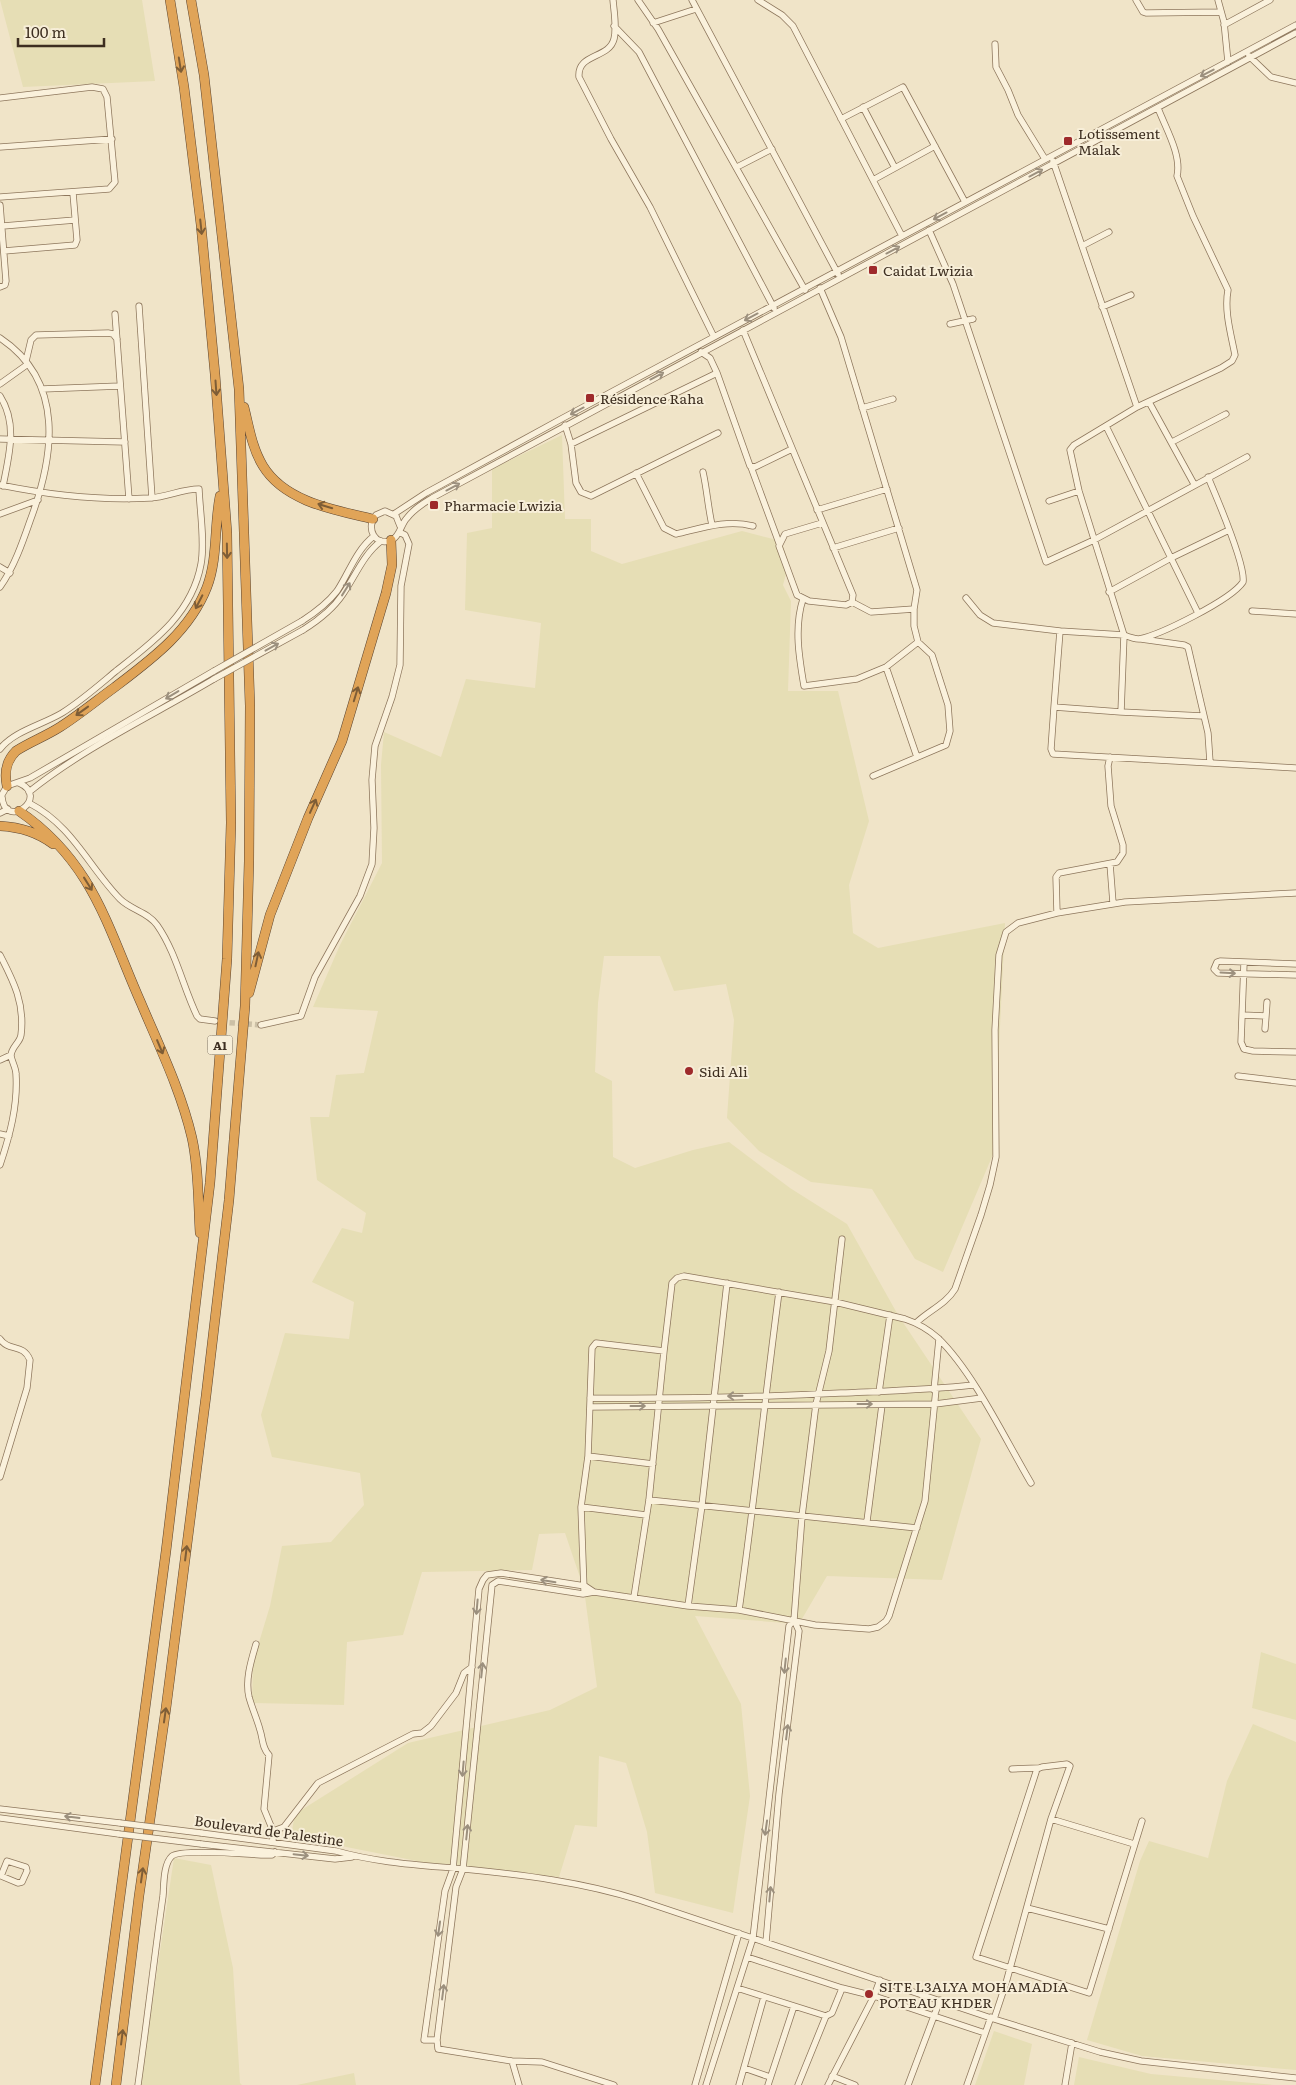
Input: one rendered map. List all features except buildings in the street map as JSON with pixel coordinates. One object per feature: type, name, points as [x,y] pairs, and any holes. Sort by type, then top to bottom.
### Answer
[{"type":"highway","name":"A1","points":[[96,2085],[166,1551],[210,1183],[226,959],[231,823],[227,532],[201,225],[184,87],[170,0]]},
{"type":"highway","name":"A1","points":[[116,2085],[139,1896],[166,1708],[206,1396],[229,1200],[245,1006],[250,861],[250,706],[239,388],[205,85],[192,0]]},
{"type":"highway","points":[[239,388],[255,450],[264,467],[275,480],[304,500],[372,518]]},
{"type":"highway","points":[[4,787],[10,756],[60,727],[97,701],[149,661],[181,631],[190,619],[207,586],[214,560],[222,486]]},
{"type":"highway","points":[[245,1006],[270,915],[308,818],[342,741],[386,593],[392,565],[391,540]]},
{"type":"highway","points":[[19,811],[46,831],[70,859],[95,896],[112,930],[140,1002],[173,1076],[188,1121],[196,1162],[201,1255]]},
{"type":"highway","points":[[0,826],[16,827],[37,835],[48,841],[70,859]]},
{"type":"street","points":[[613,0],[614,39],[610,47],[585,61],[580,67],[579,77],[610,139],[650,207],[714,337]]},
{"type":"street","points":[[638,0],[737,167],[808,295]]},
{"type":"street","points":[[692,0],[840,278]]},
{"type":"street","points":[[758,0],[782,15],[793,26],[902,236]]},
{"type":"street","points":[[1136,0],[1143,12],[1146,13],[1221,12]]},
{"type":"street","points":[[1218,0],[1224,25],[1228,62]]},
{"type":"street","points":[[1224,25],[1270,0]]},
{"type":"street","points":[[653,23],[696,9]]},
{"type":"street","points":[[29,792],[52,775],[111,738],[303,630],[334,606],[364,558],[381,541],[391,540],[411,513],[426,502],[820,288],[1158,108],[1296,25]]},
{"type":"street","points":[[614,26],[639,52],[776,312]]},
{"type":"street","points":[[394,514],[426,494],[563,418],[1184,84],[1228,62],[1296,33]]},
{"type":"street","points":[[995,44],[996,67],[1018,115],[1045,160]]},
{"type":"street","points":[[1248,55],[1271,77],[1296,83]]},
{"type":"street","points":[[1184,84],[1188,91]]},
{"type":"street","points":[[0,98],[92,87],[100,88],[106,92],[115,178],[113,186],[109,189],[0,197]]},
{"type":"street","points":[[841,119],[903,87],[965,202]]},
{"type":"street","points":[[863,107],[895,168]]},
{"type":"street","points":[[1121,712],[1124,634],[1109,592],[1079,491],[1070,450],[1074,444],[1137,408],[1221,368],[1232,361],[1235,355],[1228,314],[1228,290],[1193,216],[1177,176],[1179,170],[1176,154],[1158,108]]},
{"type":"street","points":[[0,147],[112,139]]},
{"type":"street","points":[[873,180],[935,146]]},
{"type":"street","points":[[737,167],[772,149]]},
{"type":"street","points":[[1051,156],[1137,408]]},
{"type":"street","points":[[4,251],[74,246],[77,240],[73,193]]},
{"type":"street","points":[[0,205],[6,281],[5,285],[0,288]]},
{"type":"street","points":[[2,226],[75,220]]},
{"type":"street","points":[[930,230],[953,284],[1046,562],[1094,540],[1194,484],[1247,457]]},
{"type":"street","points":[[1082,246],[1109,232]]},
{"type":"street","points":[[820,288],[841,336],[917,590],[914,626],[918,642],[932,655],[948,705],[950,731],[946,745],[873,776]]},
{"type":"street","points":[[1102,307],[1131,294]]},
{"type":"street","points":[[140,306],[152,498]]},
{"type":"street","points":[[115,314],[129,499]]},
{"type":"street","points":[[950,324],[973,319]]},
{"type":"street","points":[[743,330],[853,595],[852,602]]},
{"type":"street","points":[[0,384],[27,362],[31,340],[36,335],[108,333],[113,334],[117,339]]},
{"type":"street","points":[[0,338],[27,362],[42,389],[49,420],[50,440],[41,492],[10,573],[0,587]]},
{"type":"street","points":[[698,346],[710,358],[717,373],[779,543],[794,591],[803,599],[809,601],[846,605],[852,602]]},
{"type":"street","points":[[571,444],[717,373]]},
{"type":"street","points":[[42,389],[120,386]]},
{"type":"street","points":[[0,396],[5,404],[9,418],[12,440],[2,485],[93,498],[129,499],[152,498],[199,488],[201,565],[182,610],[159,637],[69,708],[43,724],[16,735],[0,749]]},
{"type":"street","points":[[862,408],[893,399]]},
{"type":"street","points":[[1149,402],[1194,484]]},
{"type":"street","points":[[1172,442],[1226,414]]},
{"type":"street","points":[[563,418],[571,444],[576,483],[584,494],[591,496],[718,433]]},
{"type":"street","points":[[1106,426],[1198,613]]},
{"type":"street","points":[[0,439],[125,442]]},
{"type":"street","points":[[751,467],[755,467],[792,449]]},
{"type":"street","points":[[703,472],[712,525]]},
{"type":"street","points":[[636,473],[666,530],[676,534],[712,525],[734,522],[753,526]]},
{"type":"street","points":[[1138,639],[1157,633],[1198,613],[1235,591],[1242,582],[1242,570],[1229,530],[1208,477]]},
{"type":"street","points":[[817,510],[887,489]]},
{"type":"street","points":[[1049,501],[1079,491]]},
{"type":"street","points":[[0,514],[38,500]]},
{"type":"street","points":[[261,1025],[301,1016],[314,977],[360,896],[372,864],[374,828],[373,761],[378,734],[388,710],[400,666],[401,586],[409,544],[400,529],[398,519],[390,512],[380,512],[372,518],[370,524],[374,536],[381,541]]},
{"type":"street","points":[[779,543],[785,534],[822,523]]},
{"type":"street","points":[[833,548],[899,528]]},
{"type":"street","points":[[1109,592],[1171,558],[1229,530]]},
{"type":"street","points":[[8,809],[1,797],[4,787],[19,784],[302,621],[321,608],[330,599],[358,554],[374,536]]},
{"type":"street","points":[[0,568],[10,573]]},
{"type":"street","points":[[966,598],[980,615],[993,623],[1060,631],[1124,634],[1138,639],[1188,647],[1208,733],[1210,762]]},
{"type":"street","points":[[803,599],[797,617],[800,662],[804,686],[857,679],[886,666],[918,642]]},
{"type":"street","points":[[852,602],[871,612],[914,609]]},
{"type":"street","points":[[1252,611],[1296,614]]},
{"type":"street","points":[[1060,631],[1051,753],[1296,768]]},
{"type":"street","points":[[886,666],[917,757]]},
{"type":"street","points":[[1054,707],[1203,716]]},
{"type":"street","points":[[1058,913],[1056,877],[1059,873],[1110,864],[1120,859],[1123,845],[1111,806],[1108,766],[1110,757]]},
{"type":"street","points":[[0,814],[8,809],[19,811],[28,803],[29,792],[27,788],[19,784]]},
{"type":"street","points":[[28,803],[45,812],[66,831],[122,901],[143,913],[156,924],[197,1016],[200,1019],[215,1021]]},
{"type":"street","points":[[1110,864],[1113,904]]},
{"type":"street","points":[[916,1323],[928,1311],[945,1300],[954,1289],[990,1185],[996,1157],[995,1030],[999,954],[1006,932],[1013,925],[1058,913],[1113,904],[1184,898],[1296,893]]},
{"type":"street","points":[[0,955],[21,1002],[21,1037],[11,1055],[16,1072],[14,1118],[0,1164]]},
{"type":"street","points":[[1296,964],[1217,962],[1214,969],[1218,973],[1296,975]]},
{"type":"street","points":[[1244,963],[1241,1042],[1244,1049],[1296,1052]]},
{"type":"street","points":[[1265,1029],[1267,1002]]},
{"type":"street","points":[[1242,1015],[1266,1016]]},
{"type":"street","points":[[0,1060],[11,1055]]},
{"type":"street","points":[[1238,1076],[1296,1083]]},
{"type":"street","points":[[0,1134],[9,1136]]},
{"type":"street","points":[[766,1942],[779,1794],[799,1632],[794,1620],[802,1516],[816,1404],[828,1351],[842,1239]]},
{"type":"street","points":[[634,1597],[649,1500],[658,1399],[672,1283],[674,1280],[684,1276],[835,1302],[916,1323],[939,1339],[982,1398],[1030,1483]]},
{"type":"street","points":[[688,1606],[702,1505],[727,1283]]},
{"type":"street","points":[[739,1610],[753,1512],[764,1404],[779,1292]]},
{"type":"street","points":[[879,1392],[890,1315]]},
{"type":"street","points":[[0,1339],[5,1345],[23,1350],[30,1360],[23,1403],[0,1477]]},
{"type":"street","points":[[492,1585],[498,1581],[583,1594],[594,1592],[688,1606],[739,1610],[815,1625],[869,1629],[878,1627],[886,1621],[925,1501],[935,1404],[939,1339]]},
{"type":"street","points":[[583,1594],[585,1586],[581,1508],[588,1456],[592,1348],[596,1343],[664,1351]]},
{"type":"street","points":[[590,1398],[658,1399],[765,1396],[973,1386]]},
{"type":"street","points":[[590,1406],[935,1404],[982,1398]]},
{"type":"street","points":[[867,1522],[882,1404]]},
{"type":"street","points":[[588,1456],[653,1464]]},
{"type":"street","points":[[649,1500],[917,1528]]},
{"type":"street","points":[[581,1508],[646,1515]]},
{"type":"street","points":[[437,2040],[424,2040],[445,1891],[453,1869],[479,1589],[485,1577],[501,1573],[585,1586],[594,1592]]},
{"type":"street","points":[[485,1577],[492,1585],[463,1869],[456,1887],[437,2040],[438,2049],[512,2062],[542,2062],[614,2085]]},
{"type":"street","points":[[706,2085],[753,1938],[789,1626],[794,1620]]},
{"type":"street","points":[[256,1644],[250,1666],[248,1685],[249,1696],[261,1731],[264,1750],[269,1755],[264,1809],[273,1831],[273,1842]]},
{"type":"street","points":[[273,1831],[284,1827],[318,1783],[413,1734],[427,1731],[456,1693],[464,1673],[472,1667]]},
{"type":"street","points":[[967,2085],[1009,1968],[1051,1819],[1070,1766],[1067,1764],[1012,1769]]},
{"type":"street","points":[[1039,1768],[976,1955],[978,1959],[1090,1993],[1142,1820]]},
{"type":"street","name":"Boulevard de Palestine","points":[[0,1808],[201,1832],[336,1851],[356,1857]]},
{"type":"street","name":"Boulevard de Palestine","points":[[0,1818],[200,1844],[335,1859],[356,1857]]},
{"type":"street","points":[[1051,1819],[1134,1844]]},
{"type":"street","points":[[138,2085],[164,1884],[170,1858],[176,1854],[189,1853],[272,1855],[275,1852]]},
{"type":"street","points":[[356,1857],[407,1865],[531,1877],[594,1887],[1072,2043],[1141,2061],[1296,2078]]},
{"type":"street","points":[[9,1861],[27,1868],[20,1883],[3,1878],[1,1873],[6,1862],[9,1861]]},
{"type":"street","points":[[1027,1908],[1109,1928]]},
{"type":"street","points":[[695,2085],[739,1933]]},
{"type":"street","points":[[747,1957],[934,2015],[985,2033]]},
{"type":"street","points":[[828,2085],[874,1996],[880,1980]]},
{"type":"street","points":[[737,1988],[826,2016]]},
{"type":"street","points":[[798,2085],[826,2016],[832,2013],[842,1988]]},
{"type":"street","points":[[739,2085],[764,1997]]},
{"type":"street","points":[[908,2085],[940,2000]]},
{"type":"street","points":[[768,2085],[794,2006]]},
{"type":"street","points":[[1065,2085],[1072,2043]]},
{"type":"street","points":[[512,2062],[519,2085]]},
{"type":"street","points":[[744,2068],[770,2077]]},
{"type":"street","points":[[832,2076],[854,2085]]},
{"type":"shaded area","points":[[0,0],[142,0],[155,81],[23,87]]},
{"type":"shaded area","points":[[562,435],[565,519],[591,519],[591,551],[622,564],[742,531],[781,541],[789,563],[783,585],[791,601],[788,691],[838,691],[869,821],[849,885],[853,933],[878,948],[1005,923],[994,1152],[943,1272],[915,1259],[872,1189],[811,1182],[759,1151],[727,1118],[734,1020],[726,984],[674,991],[660,956],[604,956],[598,1003],[595,1072],[612,1081],[613,1157],[635,1168],[693,1150],[729,1142],[790,1188],[847,1224],[898,1315],[981,1439],[942,1580],[827,1576],[799,1624],[695,1616],[741,1704],[750,1796],[733,1913],[655,1893],[647,1832],[626,1763],[599,1756],[597,1827],[575,1825],[559,1877],[427,1863],[291,1836],[295,1814],[408,1743],[550,1710],[597,1687],[584,1589],[565,1533],[539,1534],[532,1570],[422,1572],[403,1635],[347,1642],[344,1705],[252,1703],[253,1662],[270,1606],[282,1546],[331,1542],[364,1505],[360,1473],[272,1457],[261,1415],[285,1333],[349,1339],[354,1302],[312,1282],[342,1228],[362,1233],[366,1213],[317,1180],[310,1117],[329,1117],[336,1075],[364,1073],[378,1011],[313,1007],[340,945],[382,863],[381,765],[384,732],[441,757],[466,679],[535,688],[541,623],[465,610],[467,533],[492,528],[492,469]]},
{"type":"shaded area","points":[[1261,1652],[1296,1664],[1296,1720],[1252,1708]]},
{"type":"shaded area","points":[[1253,1724],[1296,1742],[1296,2070],[1142,2056],[1087,2040],[1140,1861],[1149,1841],[1208,1858],[1227,1781]]},
{"type":"shaded area","points":[[174,1858],[211,1865],[233,1968],[240,2083],[242,2085],[140,2085]]},
{"type":"shaded area","points":[[994,2031],[1032,2044],[1024,2085],[975,2085]]},
{"type":"shaded area","points":[[1079,2057],[1151,2074],[1274,2085],[1074,2085]]},
{"type":"shaded area","points":[[354,2073],[356,2085],[297,2085]]},
{"type":"tunnel","points":[[221,1022],[261,1025]]},
{"type":"place","name":"Lotissement Malak","points":[[1068,141]]},
{"type":"place","name":"Caidat Lwizia","points":[[873,270]]},
{"type":"place","name":"Résidence Raha","points":[[590,398]]},
{"type":"place","name":"Pharmacie Lwizia","points":[[434,505]]},
{"type":"place","name":"Sidi Ali","points":[[689,1071]]},
{"type":"place","name":"SITE L3ALYA MOHAMADIA POTEAU KHDER","points":[[869,1994]]}]
